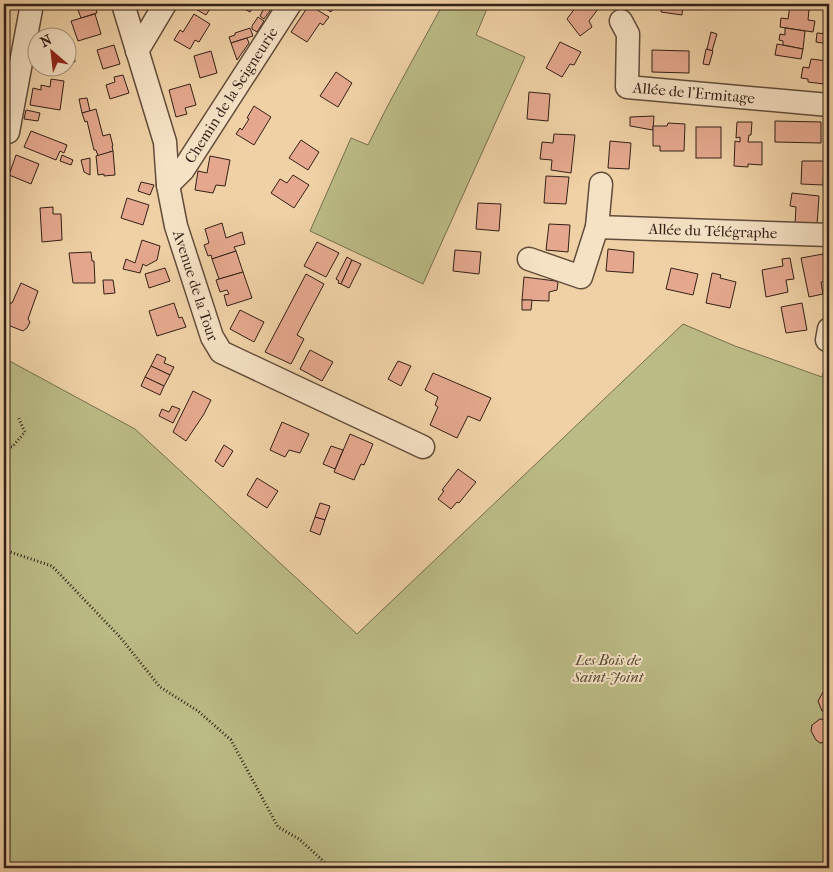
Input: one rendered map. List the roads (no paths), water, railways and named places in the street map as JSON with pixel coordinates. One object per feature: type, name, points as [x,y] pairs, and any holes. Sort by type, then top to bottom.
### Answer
[{"type":"street","points":[[8,132],[32,4]]},
{"type":"street","name":"Avenue de la Tour","points":[[123,4],[165,142],[168,185],[176,226],[212,337],[221,352],[423,447]]},
{"type":"street","points":[[137,51],[165,4]]},
{"type":"street","name":"Chemin de la Seigneurie","points":[[168,185],[183,170],[290,4]]},
{"type":"street","name":"Allée de l'Ermitage","points":[[622,21],[628,34],[627,87],[829,105]]},
{"type":"street","points":[[529,259],[581,277],[598,227],[601,184]]},
{"type":"street","name":"Allée du Télégraphe","points":[[598,227],[829,236]]},
{"type":"park label","name":"Les Bois de Saint-Joint","points":[[608,668]]}]
